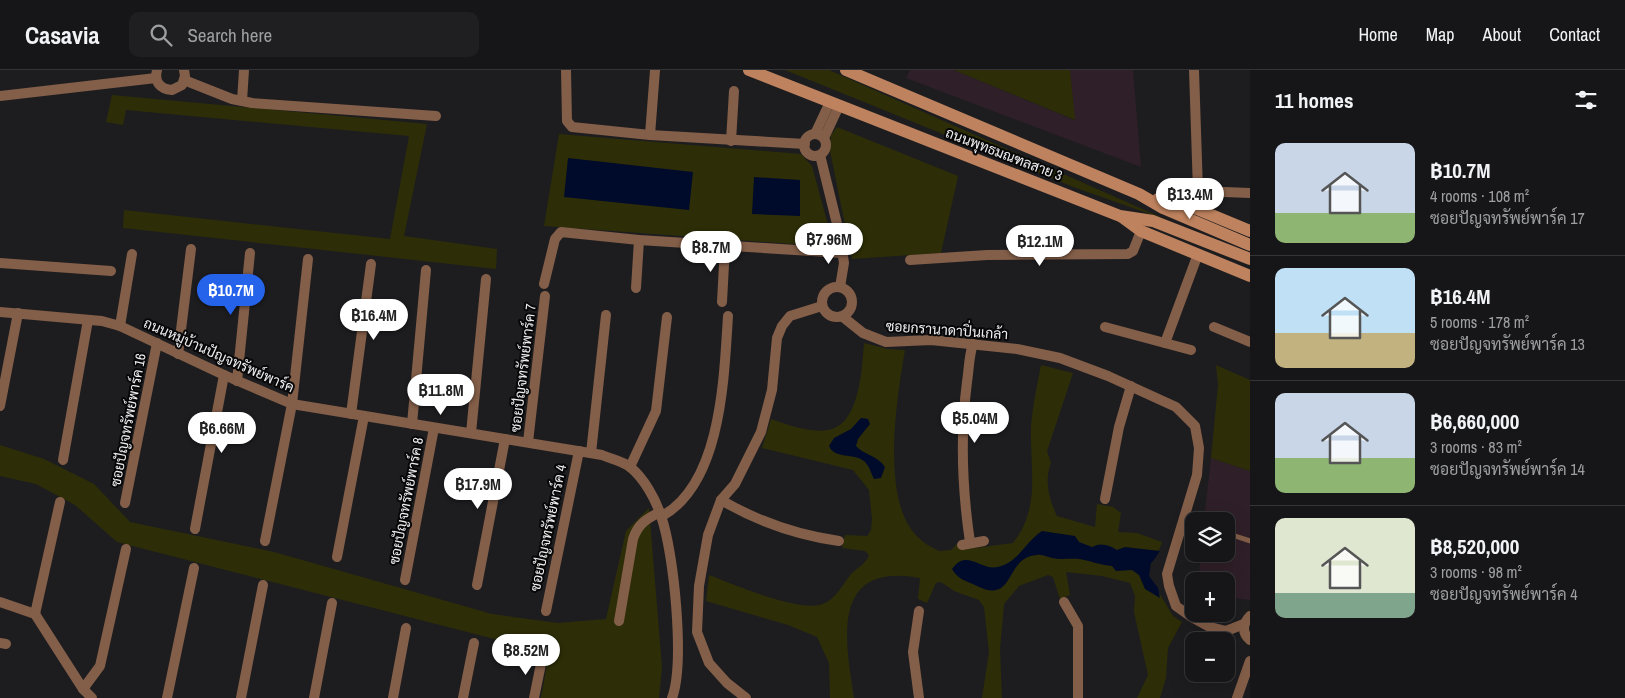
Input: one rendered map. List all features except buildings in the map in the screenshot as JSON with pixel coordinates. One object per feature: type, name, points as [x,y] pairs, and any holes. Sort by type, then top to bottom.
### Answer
[{"type":"main road","name":"ถนนพุทธมณฑลสาย 3","points":[[749,70],[1120,216],[1153,221],[1250,259]]},
{"type":"main road","name":"ถนนพุทธมณฑลสาย 3","points":[[846,70],[1139,194],[1163,208],[1250,245]]},
{"type":"main road","points":[[1139,194],[1197,210],[1250,231]]},
{"type":"main road","points":[[1120,216],[1141,231],[1250,276]]},
{"type":"street","points":[[242,101],[244,70]]},
{"type":"street","points":[[566,70],[567,121],[572,127],[730,141],[804,144]]},
{"type":"street","points":[[650,135],[655,70]]},
{"type":"street","points":[[1194,70],[1197,210]]},
{"type":"street","points":[[0,96],[156,74],[161,87],[172,90],[182,85],[184,75],[242,101],[436,116]]},
{"type":"street","points":[[730,141],[734,91]]},
{"type":"street","points":[[819,136],[834,104]]},
{"type":"street","points":[[804,144],[806,139],[819,136]]},
{"type":"street","points":[[819,136],[826,147],[820,155],[844,263],[840,287]]},
{"type":"street","points":[[804,144],[809,154],[820,155]]},
{"type":"street","points":[[1198,191],[1250,192]]},
{"type":"street","points":[[910,260],[986,255],[1128,254],[1133,251],[1141,231]]},
{"type":"street","points":[[544,284],[555,239],[561,232],[639,240],[842,253]]},
{"type":"street","points":[[636,288],[639,240]]},
{"type":"street","points":[[722,302],[725,246]]},
{"type":"street","points":[[178,354],[191,249]]},
{"type":"street","points":[[237,381],[250,253]]},
{"type":"street","points":[[120,326],[132,254]]},
{"type":"street","points":[[1165,343],[1198,254]]},
{"type":"street","points":[[265,541],[292,404],[308,259]]},
{"type":"street","points":[[0,263],[111,271]]},
{"type":"street","points":[[351,414],[371,264]]},
{"type":"street","points":[[412,424],[426,270]]},
{"type":"street","points":[[471,433],[486,279]]},
{"type":"street","points":[[746,698],[727,684],[709,664],[696,632],[699,586],[708,535],[721,500],[735,484],[761,432],[772,390],[777,338],[782,326],[790,316],[822,306],[822,300],[828,290],[840,287],[849,292],[853,301],[850,310],[843,317]]},
{"type":"street","name":"ซอยปัญจทรัพย์พาร์ค 7","points":[[528,442],[545,296]]},
{"type":"street","name":"ซอยกรานาดาปิ่นเกล้า","points":[[822,306],[830,316],[843,317],[863,333],[886,342],[931,340],[1017,349],[1060,358],[1131,386],[1176,407],[1195,426],[1199,448],[1197,475],[1167,574],[1168,586],[1176,606],[1210,628],[1226,631],[1247,620]]},
{"type":"street","name":"ถนนหมู่บ้านปัญจทรัพย์พาร์ค","points":[[0,312],[88,320],[120,326],[237,381],[292,404],[528,442],[591,454],[630,467]]},
{"type":"street","points":[[0,406],[18,313]]},
{"type":"street","points":[[591,454],[606,315]]},
{"type":"street","points":[[619,621],[627,566],[635,534],[644,520],[673,509],[685,498],[710,450],[719,416],[728,316]]},
{"type":"street","points":[[666,317],[656,411],[630,467],[655,500],[661,514],[673,566],[678,658],[676,687],[672,698]]},
{"type":"street","points":[[63,460],[88,320]]},
{"type":"street","points":[[1105,327],[1192,350]]},
{"type":"street","points":[[1214,327],[1250,342]]},
{"type":"street","name":"ซอยปัญจทรัพย์พาร์ค 16","points":[[126,503],[157,343]]},
{"type":"street","points":[[974,344],[964,404],[962,456],[966,543],[984,541]]},
{"type":"street","points":[[195,529],[224,375]]},
{"type":"street","points":[[1105,500],[1119,427],[1131,386]]},
{"type":"street","points":[[336,557],[364,416]]},
{"type":"street","name":"ซอยปัญจทรัพย์พาร์ค 8","points":[[405,580],[434,428]]},
{"type":"street","points":[[477,585],[505,439]]},
{"type":"street","name":"ซอยปัญจทรัพย์พาร์ค 4","points":[[546,611],[579,452]]},
{"type":"street","points":[[721,500],[741,512],[789,530],[838,541]]},
{"type":"street","points":[[35,614],[60,502]]},
{"type":"street","points":[[83,689],[100,666],[126,549]]},
{"type":"street","points":[[167,698],[194,568]]},
{"type":"street","points":[[241,698],[264,585]]},
{"type":"street","points":[[0,602],[35,614],[83,689],[92,698]]},
{"type":"street","points":[[1064,602],[1078,626],[1078,698]]},
{"type":"street","points":[[314,698],[332,604]]},
{"type":"street","points":[[919,611],[914,652],[919,698]]},
{"type":"street","name":"ซอยกรานาดาปิ่นเกล้า","points":[[1247,620],[1246,636],[1250,640]]},
{"type":"street","points":[[393,698],[406,628]]},
{"type":"street","points":[[463,698],[474,643]]},
{"type":"street","points":[[534,698],[542,659]]},
{"type":"street","points":[[1237,698],[1250,661]]},
{"type":"lane","points":[[1235,536],[1250,541]]},
{"type":"shaded area","points":[[785,70],[829,70],[1167,220],[1076,188]]},
{"type":"shaded area","points":[[910,70],[954,70],[1074,120],[1070,70],[1133,70],[1141,167],[906,78]]},
{"type":"shaded area","points":[[954,70],[1070,70],[1075,120]]},
{"type":"shaded area","points":[[112,95],[427,124],[404,236],[497,249],[496,269],[123,228],[124,210],[390,239],[409,136],[126,110],[123,125],[106,122]]},
{"type":"shaded area","points":[[837,127],[958,176],[941,253],[852,259],[830,151],[831,135]]},
{"type":"shaded area","points":[[559,134],[801,154],[812,166],[834,247],[544,226]]},
{"type":"shaded area","points":[[864,343],[888,349],[905,350],[895,421],[895,477],[899,502],[907,523],[920,539],[939,551],[951,550],[958,543],[961,550],[1013,543],[1022,529],[1031,502],[1031,429],[1041,365],[1073,373],[1047,451],[1051,463],[1048,476],[1050,497],[1057,516],[1095,527],[1097,504],[1113,507],[1121,513],[1118,532],[1137,533],[1162,542],[1149,571],[1149,576],[1173,616],[1182,622],[1168,648],[1166,678],[1160,698],[1137,698],[1148,675],[1134,612],[1135,596],[1130,583],[1102,576],[1066,572],[1070,595],[1060,599],[1053,577],[1048,575],[1019,586],[1004,604],[1000,649],[1002,698],[982,698],[989,652],[984,607],[979,600],[954,591],[941,582],[936,583],[927,603],[918,599],[920,578],[891,576],[870,581],[857,593],[850,610],[847,630],[854,698],[830,698],[829,663],[817,637],[788,625],[706,601],[709,575],[749,591],[783,601],[812,606],[823,604],[836,595],[851,574],[863,564],[869,555],[865,551],[842,548],[845,535],[867,536],[871,530],[872,519],[869,490],[853,470],[762,448],[771,419],[799,428],[821,431],[839,426],[847,418],[857,394]]},
{"type":"shaded area","points":[[1216,365],[1250,380],[1250,471],[1211,458],[1218,385]]},
{"type":"shaded area","points":[[0,445],[44,459],[94,484],[130,522],[274,552],[492,614],[558,623],[606,619],[626,531],[649,508],[662,667],[659,698],[541,698],[549,653],[117,542],[75,505],[36,484],[0,476]]},
{"type":"shaded area","points":[[1211,458],[1250,471],[1250,600],[1235,598],[1235,572],[1199,572],[1200,562],[1235,562],[1235,512],[1205,512]]},
{"type":"water","points":[[568,158],[693,172],[689,210],[564,197]]},
{"type":"water","points":[[754,177],[800,180],[800,216],[752,214]]},
{"type":"water","points":[[861,418],[868,419],[870,424],[858,439],[856,446],[882,463],[885,467],[881,478],[874,479],[864,461],[835,453],[829,446],[834,438],[851,429]]},
{"type":"water","points":[[1042,531],[1075,536],[1079,542],[1092,547],[1102,544],[1117,550],[1125,547],[1160,551],[1151,564],[1149,576],[1158,588],[1160,598],[1145,589],[1139,575],[1132,570],[1116,571],[1112,566],[1079,559],[1055,559],[1043,555],[1027,558],[1019,563],[1004,585],[998,589],[989,590],[963,580],[952,569],[963,560],[985,566],[998,567],[1011,561]]}]
